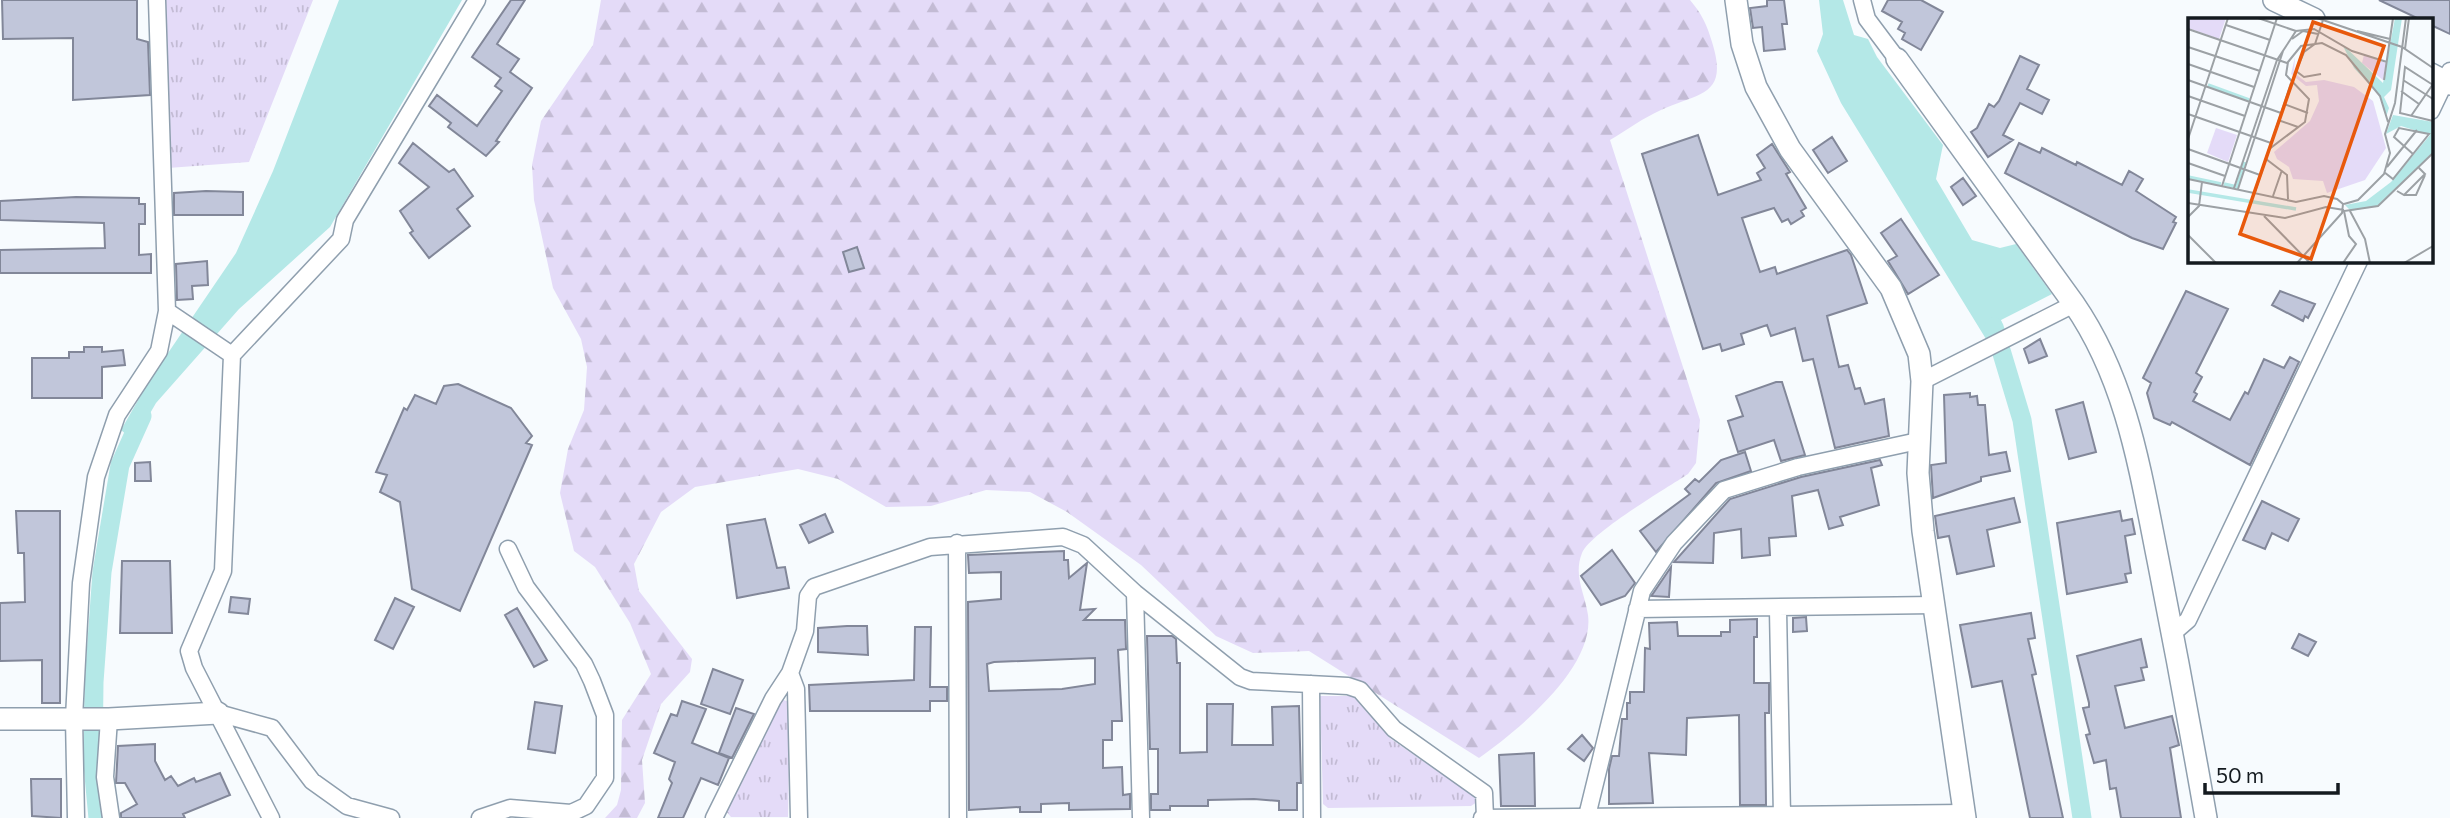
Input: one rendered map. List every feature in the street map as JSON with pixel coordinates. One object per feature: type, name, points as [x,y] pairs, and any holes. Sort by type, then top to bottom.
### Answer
[{"type":"street","points":[[76,818],[81,583],[96,477],[117,415],[159,351],[167,311],[156,0]]},
{"type":"street","points":[[271,818],[194,668],[189,652],[223,571],[232,355],[341,239],[345,220],[477,0]]},
{"type":"street","points":[[714,818],[773,699],[790,673],[804,631],[808,596],[814,587],[930,547],[1063,537],[1083,545],[1135,593],[1240,677],[1251,681],[1360,690],[1394,729],[1484,793],[1484,818],[1965,816],[1923,531],[1918,441],[1922,381],[1919,354],[1891,288],[1790,149],[1756,87],[1742,44],[1736,0]]},
{"type":"street","points":[[1862,0],[1867,19],[2098,338],[2124,406],[2173,633],[2206,818]]},
{"type":"street","points":[[2274,0],[2313,18]]},
{"type":"street","points":[[2432,108],[2444,78]]},
{"type":"street","points":[[2173,633],[2188,620],[2359,262]]},
{"type":"street","points":[[1922,381],[2074,304]]},
{"type":"street","points":[[167,311],[232,355]]},
{"type":"street","points":[[1587,816],[1642,592],[1674,543],[1724,490],[1798,467],[1918,441]]},
{"type":"street","points":[[957,544],[958,818]]},
{"type":"street","points":[[480,818],[510,808],[571,813],[586,806],[605,778],[605,715],[592,681],[584,664],[526,587],[508,549]]},
{"type":"street","points":[[1135,593],[1141,818]]},
{"type":"street","points":[[1637,609],[1778,610],[1935,606]]},
{"type":"street","points":[[1778,610],[1782,816]]},
{"type":"street","points":[[790,673],[796,689],[799,818]]},
{"type":"street","points":[[1311,684],[1312,818]]},
{"type":"street","points":[[0,719],[106,719],[218,713],[272,728],[312,781],[347,806],[391,818]]},
{"type":"street","points":[[106,719],[106,777],[111,818]]},
{"type":"green space","points":[[163,0],[313,0],[249,162],[168,168]]},
{"type":"green space","points":[[601,0],[1690,0],[1704,20],[1712,42],[1717,73],[1714,82],[1708,90],[1654,113],[1610,140],[1700,420],[1696,463],[1688,474],[1614,523],[1588,544],[1582,553],[1579,569],[1588,615],[1587,635],[1579,656],[1567,676],[1532,715],[1479,758],[1309,651],[1253,653],[1216,636],[1141,565],[1067,512],[1030,492],[986,490],[931,506],[886,507],[838,479],[798,469],[695,487],[661,512],[634,564],[639,591],[692,659],[690,672],[661,704],[642,760],[645,803],[637,818],[605,818],[617,805],[621,790],[622,720],[651,674],[630,623],[595,567],[574,551],[560,493],[568,449],[584,410],[587,367],[581,339],[553,288],[534,200],[532,165],[541,121],[593,45]]},
{"type":"green space","points":[[1320,696],[1353,696],[1391,739],[1474,796],[1477,802],[1471,806],[1328,808],[1323,804]]},
{"type":"green space","points":[[780,699],[790,702],[788,817],[731,817],[724,809]]},
{"type":"water","points":[[339,0],[462,0],[330,227],[239,309],[156,403],[134,441],[121,430],[149,381],[236,253],[273,171]]},
{"type":"water","points":[[1819,0],[1843,0],[1854,35],[1868,39],[1877,57],[1943,145],[1936,179],[1972,240],[2000,248],[2016,244],[2052,294],[2001,320],[2004,332],[1986,339],[1841,103],[1817,51],[1823,34]]},
{"type":"building","points":[[2,0],[137,0],[137,39],[148,42],[150,95],[73,100],[73,38],[3,39]]},
{"type":"building","points":[[511,0],[525,0],[497,44],[519,59],[510,72],[532,88],[496,141],[499,142],[486,156],[448,127],[451,123],[429,106],[437,95],[477,126],[502,91],[495,86],[501,78],[472,57]]},
{"type":"building","points":[[1767,0],[1784,0],[1787,24],[1782,24],[1785,49],[1764,51],[1762,27],[1753,28],[1750,8],[1767,6]]},
{"type":"building","points":[[1888,0],[1921,0],[1943,12],[1921,50],[1902,39],[1905,33],[1898,29],[1902,22],[1882,11]]},
{"type":"building","points":[[2379,0],[2450,0],[2450,34],[2432,25],[2432,18],[2417,18]]},
{"type":"building","points":[[2020,56],[2039,65],[2027,89],[2049,100],[2042,114],[2020,103],[2003,135],[2013,140],[1988,157],[1971,132],[1977,128],[1989,104],[1994,107],[1999,101]]},
{"type":"building","points":[[1698,135],[1718,195],[1761,180],[1757,173],[1765,168],[1757,155],[1772,144],[1790,172],[1786,174],[1806,208],[1801,211],[1804,216],[1791,224],[1788,219],[1782,222],[1774,208],[1742,218],[1760,272],[1775,267],[1777,274],[1847,250],[1851,255],[1867,303],[1827,316],[1839,367],[1848,365],[1855,389],[1860,388],[1865,404],[1884,399],[1889,436],[1835,448],[1813,359],[1803,361],[1795,328],[1771,336],[1767,325],[1741,334],[1744,344],[1722,351],[1720,344],[1703,349],[1642,154]]},
{"type":"building","points":[[1832,137],[1847,161],[1828,173],[1813,150]]},
{"type":"building","points":[[413,143],[449,172],[454,169],[473,196],[457,209],[470,226],[429,258],[410,233],[413,231],[400,211],[429,187],[399,163]]},
{"type":"building","points":[[2019,143],[2040,153],[2042,148],[2076,165],[2077,162],[2122,185],[2129,171],[2143,179],[2136,191],[2176,217],[2173,222],[2176,223],[2163,249],[2132,238],[2005,173]]},
{"type":"building","points":[[1963,178],[1976,196],[1963,205],[1951,187]]},
{"type":"building","points":[[243,192],[243,215],[174,215],[174,193]]},
{"type":"building","points":[[76,197],[139,198],[139,204],[145,204],[145,224],[139,224],[139,255],[151,254],[151,273],[0,273],[0,250],[105,248],[104,223],[0,220],[0,201]]},
{"type":"building","points":[[1901,219],[1939,275],[1908,294],[1888,261],[1897,256],[1881,233]]},
{"type":"building","points":[[857,247],[864,268],[849,272],[843,252]]},
{"type":"building","points":[[207,261],[208,285],[192,286],[193,299],[177,300],[176,264]]},
{"type":"building","points":[[2186,291],[2228,309],[2196,373],[2202,377],[2194,392],[2197,394],[2193,401],[2230,420],[2245,392],[2248,394],[2264,359],[2284,368],[2290,357],[2299,362],[2250,465],[2172,422],[2170,425],[2154,418],[2147,393],[2151,383],[2143,378]]},
{"type":"building","points":[[2280,291],[2315,304],[2308,318],[2305,316],[2303,321],[2272,305]]},
{"type":"building","points":[[2040,339],[2047,356],[2029,363],[2024,349]]},
{"type":"building","points":[[84,347],[102,347],[102,352],[123,350],[125,365],[102,367],[102,398],[32,398],[32,358],[69,358],[69,352],[84,352]]},
{"type":"building","points":[[1782,382],[1805,455],[1781,461],[1774,440],[1738,452],[1728,421],[1743,416],[1736,396]]},
{"type":"building","points":[[458,384],[511,408],[532,436],[526,443],[532,445],[460,611],[412,589],[400,502],[380,492],[387,475],[376,472],[404,408],[407,410],[415,395],[436,404],[444,386]]},
{"type":"building","points":[[1970,393],[1970,397],[1977,396],[1978,405],[1985,405],[1989,455],[2006,452],[2010,471],[1981,477],[1981,481],[1933,498],[1931,465],[1946,463],[1944,395]]},
{"type":"building","points":[[2083,402],[2096,452],[2069,459],[2056,410]]},
{"type":"building","points":[[1745,452],[1751,471],[1716,483],[1656,552],[1640,531],[1690,494],[1685,489],[1695,479],[1699,482],[1721,460]]},
{"type":"building","points":[[1880,460],[1882,465],[1871,468],[1879,505],[1840,517],[1843,525],[1829,529],[1818,490],[1792,496],[1796,536],[1769,538],[1770,555],[1742,558],[1741,529],[1714,533],[1713,563],[1674,562],[1730,499],[1801,477]]},
{"type":"building","points":[[150,462],[151,481],[135,481],[135,463]]},
{"type":"building","points":[[2014,498],[2020,522],[1987,530],[1994,566],[1957,574],[1949,536],[1938,538],[1935,516]]},
{"type":"building","points":[[2262,501],[2299,519],[2288,541],[2272,533],[2265,549],[2243,540]]},
{"type":"building","points":[[16,511],[60,511],[60,703],[42,703],[42,660],[0,661],[0,603],[25,602],[24,553],[18,553]]},
{"type":"building","points":[[2120,511],[2122,521],[2132,519],[2135,534],[2125,536],[2131,573],[2125,574],[2127,582],[2067,594],[2057,523]]},
{"type":"building","points":[[825,514],[833,532],[809,543],[800,525]]},
{"type":"building","points":[[765,519],[777,568],[785,567],[789,588],[737,598],[727,525]]},
{"type":"building","points":[[1612,550],[1635,583],[1625,596],[1601,605],[1581,576]]},
{"type":"building","points":[[1064,551],[1064,560],[1068,560],[1069,578],[1087,563],[1080,610],[1095,609],[1084,620],[1125,620],[1126,649],[1118,650],[1122,721],[1112,721],[1112,740],[1103,740],[1103,768],[1122,767],[1123,795],[1130,794],[1130,809],[1069,810],[1069,803],[1041,804],[1041,812],[1020,812],[1020,807],[969,810],[968,602],[1001,599],[1001,572],[969,573],[968,555]],"holes":[[[1095,658],[1095,684],[1062,689],[989,691],[987,664]]]},
{"type":"building","points":[[122,561],[170,561],[172,633],[120,633]]},
{"type":"building","points":[[1671,567],[1669,597],[1651,596],[1652,595]]},
{"type":"building","points":[[231,597],[250,599],[248,614],[229,612]]},
{"type":"building","points":[[395,598],[414,607],[393,649],[375,640]]},
{"type":"building","points":[[517,608],[547,660],[534,667],[505,615]]},
{"type":"building","points":[[2031,613],[2035,638],[2028,639],[2036,674],[2032,675],[2063,818],[2030,818],[2002,681],[1972,687],[1960,625]]},
{"type":"building","points":[[1806,617],[1807,631],[1793,632],[1793,618]]},
{"type":"building","points":[[1757,619],[1757,637],[1754,637],[1754,683],[1769,683],[1769,713],[1765,713],[1766,805],[1740,805],[1739,715],[1687,718],[1686,755],[1649,753],[1653,803],[1609,804],[1609,769],[1612,756],[1619,756],[1622,719],[1627,719],[1630,692],[1644,692],[1645,648],[1650,649],[1649,623],[1677,622],[1678,636],[1721,636],[1721,632],[1730,632],[1730,620]]},
{"type":"building","points":[[867,626],[868,655],[818,652],[818,628]]},
{"type":"building","points":[[915,627],[931,627],[930,687],[947,687],[947,701],[930,701],[930,711],[810,711],[809,685],[914,680]]},
{"type":"building","points":[[2299,634],[2316,642],[2308,656],[2292,648]]},
{"type":"building","points":[[1147,636],[1172,636],[1176,639],[1177,663],[1180,663],[1180,753],[1207,752],[1207,704],[1233,704],[1232,745],[1273,745],[1272,707],[1299,706],[1301,783],[1297,783],[1297,810],[1279,810],[1279,801],[1254,799],[1208,800],[1208,806],[1170,806],[1170,810],[1151,810],[1151,794],[1158,794],[1158,749],[1150,749]]},
{"type":"building","points":[[2141,639],[2147,667],[2141,668],[2144,680],[2115,686],[2125,728],[2172,716],[2179,745],[2170,748],[2181,818],[2121,818],[2116,788],[2110,789],[2106,760],[2094,763],[2086,735],[2090,734],[2083,708],[2089,707],[2089,703],[2077,656]]},
{"type":"building","points":[[713,669],[743,680],[730,714],[701,704]]},
{"type":"building","points":[[682,701],[706,709],[692,743],[729,758],[718,785],[701,778],[683,818],[658,818],[672,783],[669,779],[675,762],[654,753],[671,714],[677,716]]},
{"type":"building","points":[[535,702],[562,706],[555,753],[528,749]]},
{"type":"building","points":[[736,708],[754,714],[732,758],[719,753]]},
{"type":"building","points":[[1582,735],[1593,748],[1584,761],[1568,749]]},
{"type":"building","points":[[155,744],[155,761],[165,780],[171,776],[178,786],[194,778],[196,782],[220,773],[230,795],[183,814],[185,818],[121,818],[121,813],[137,804],[125,783],[116,783],[118,746]]},
{"type":"building","points":[[1534,753],[1535,806],[1501,806],[1499,755]]},
{"type":"building","points":[[31,779],[61,779],[61,818],[32,816]]},
{"type":"waterway","points":[[1994,327],[2022,420],[2082,818]]},
{"type":"waterway","points":[[98,818],[93,765],[94,682],[102,572],[120,465],[142,416]]}]
